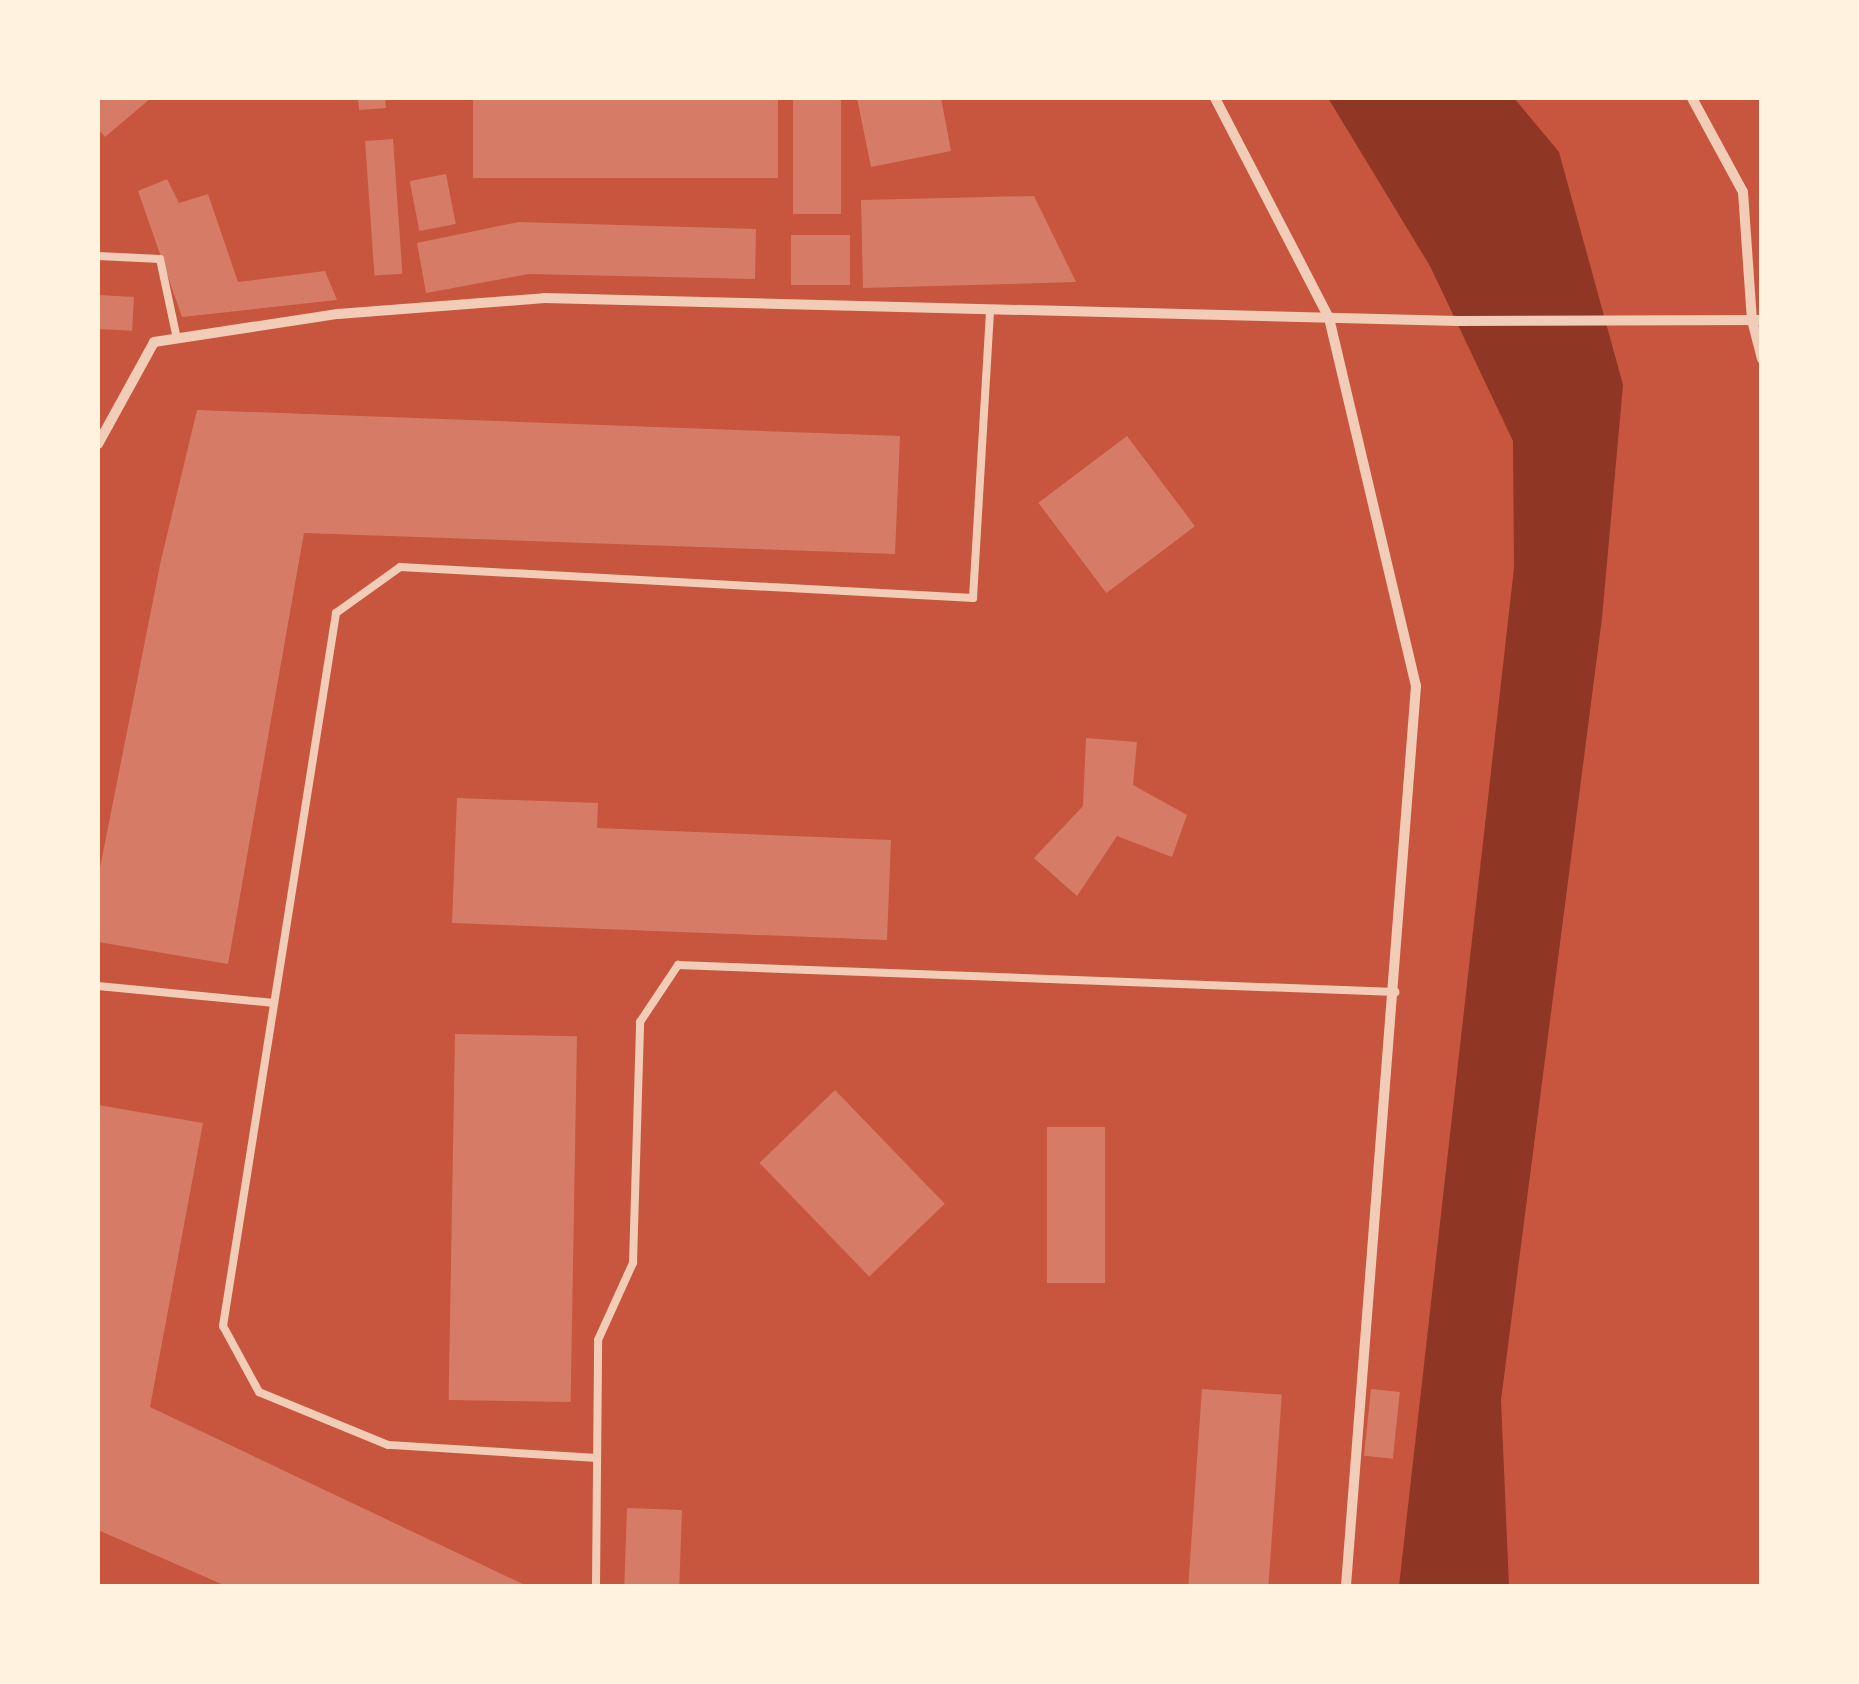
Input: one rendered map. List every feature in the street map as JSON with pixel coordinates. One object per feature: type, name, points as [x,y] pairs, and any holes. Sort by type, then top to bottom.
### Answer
[{"type":"street","points":[[1215,98],[1329,318],[1416,686],[1396,992],[1346,1586]]},
{"type":"street","points":[[1692,98],[1744,192],[1762,359]]},
{"type":"street","points":[[98,444],[154,342],[338,314],[544,298],[1458,321],[1757,320]]},
{"type":"lane","points":[[98,256],[160,259],[177,338]]},
{"type":"lane","points":[[597,1458],[388,1445],[259,1392],[223,1326],[336,613],[400,567],[973,598],[990,310]]},
{"type":"lane","points":[[596,1586],[598,1340],[634,1263],[640,1022],[678,965],[1396,992]]},
{"type":"lane","points":[[98,986],[274,1003]]},
{"type":"shaded area","points":[[1328,98],[1514,98],[1559,152],[1623,385],[1602,618],[1501,1400],[1509,1586],[1399,1586],[1514,568],[1513,441],[1430,266]]},
{"type":"building","points":[[98,98],[151,98],[105,137],[98,129]]},
{"type":"building","points":[[358,98],[385,98],[386,108],[359,110]]},
{"type":"building","points":[[473,98],[778,98],[778,178],[473,178]]},
{"type":"building","points":[[793,98],[841,98],[841,214],[793,214]]},
{"type":"building","points":[[857,98],[941,98],[951,151],[871,167]]},
{"type":"building","points":[[393,139],[402,274],[374,276],[365,141]]},
{"type":"building","points":[[446,174],[456,224],[419,231],[410,181]]},
{"type":"building","points":[[167,179],[179,203],[208,194],[238,282],[325,271],[337,300],[182,317],[138,191]]},
{"type":"building","points":[[1034,196],[1076,282],[863,288],[861,200]]},
{"type":"building","points":[[519,222],[756,229],[755,279],[529,274],[426,293],[417,243]]},
{"type":"building","points":[[791,235],[850,235],[850,285],[791,285]]},
{"type":"building","points":[[98,295],[134,297],[132,331],[98,329]]},
{"type":"building","points":[[197,410],[900,436],[895,554],[304,533],[228,964],[98,942],[98,878],[161,560]]},
{"type":"building","points":[[1127,436],[1195,526],[1106,593],[1038,503]]},
{"type":"building","points":[[1086,738],[1137,742],[1133,785],[1187,815],[1172,857],[1117,836],[1077,896],[1034,858],[1083,806]]},
{"type":"building","points":[[457,798],[598,803],[597,828],[891,840],[887,940],[452,923]]},
{"type":"building","points":[[455,1034],[577,1036],[571,1402],[449,1400]]},
{"type":"building","points":[[835,1090],[945,1204],[869,1277],[759,1163]]},
{"type":"building","points":[[98,1105],[203,1123],[150,1407],[527,1586],[226,1586],[98,1530]]},
{"type":"building","points":[[1047,1127],[1105,1127],[1105,1283],[1047,1283]]},
{"type":"building","points":[[1202,1389],[1282,1395],[1268,1586],[1188,1586]]},
{"type":"building","points":[[1371,1389],[1400,1392],[1393,1459],[1364,1456]]},
{"type":"building","points":[[627,1508],[682,1510],[679,1586],[624,1586]]}]
